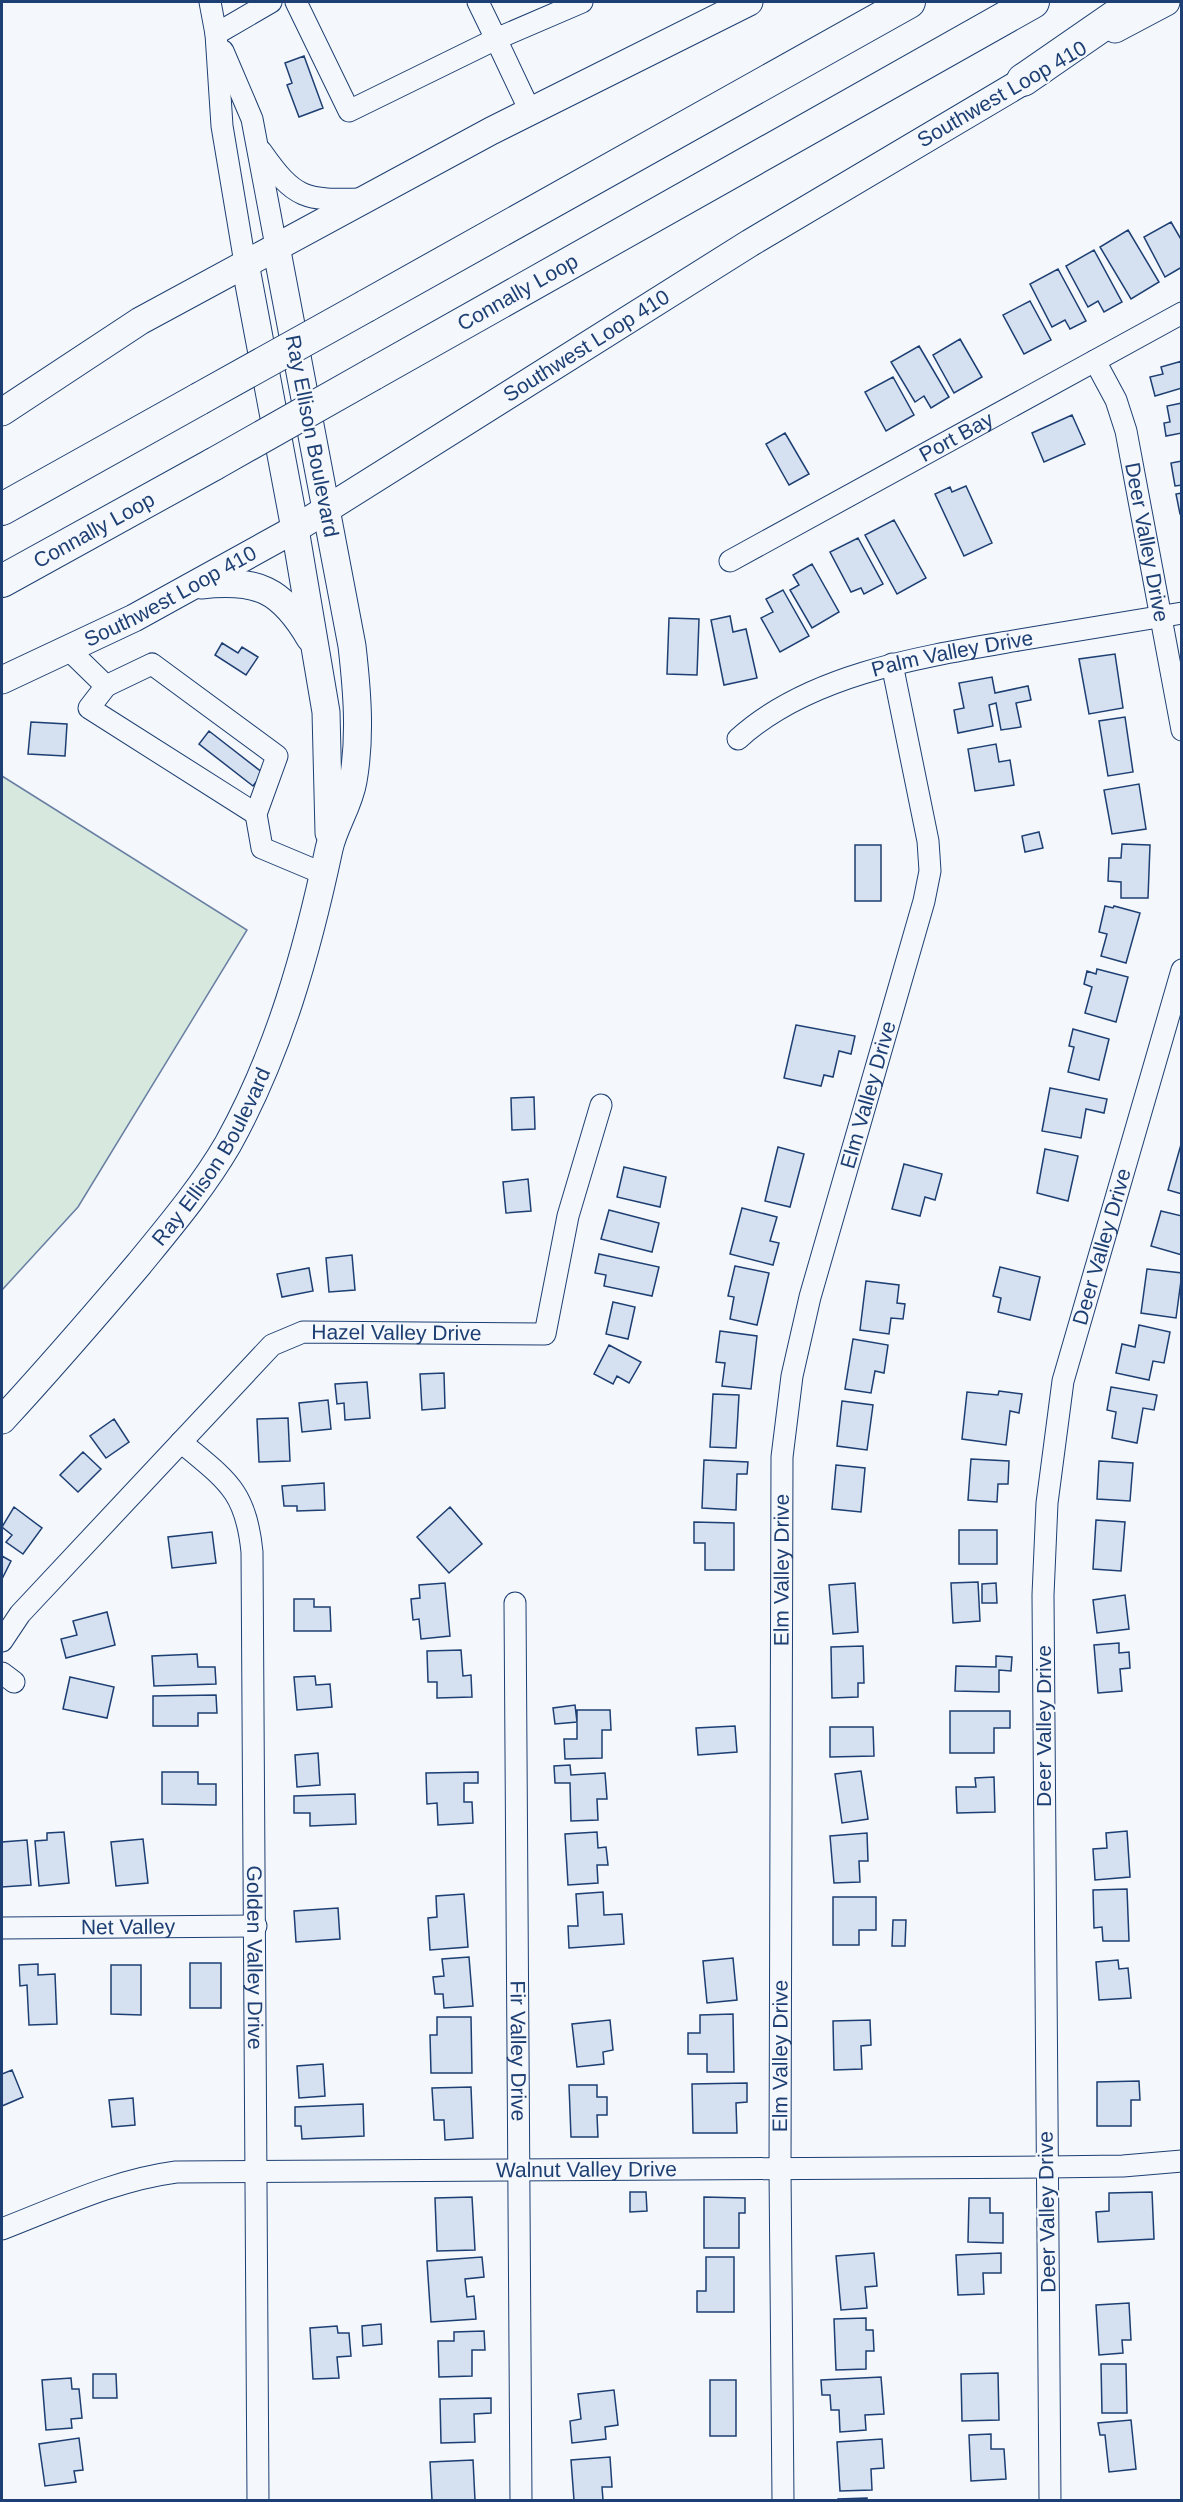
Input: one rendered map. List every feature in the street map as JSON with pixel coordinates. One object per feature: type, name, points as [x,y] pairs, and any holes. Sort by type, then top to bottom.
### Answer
[{"type":"highway","points":[[2,509],[909,2]]},
{"type":"highway","name":"Connally Loop","points":[[2,580],[214,464],[1033,2]]},
{"type":"highway","points":[[1023,81],[1136,2]]},
{"type":"main road","points":[[2,412],[140,321],[276,246],[530,111],[748,2]]},
{"type":"main road","name":"Southwest Loop 410","points":[[2,680],[134,618],[295,529],[750,243],[1023,81],[1166,2]]},
{"type":"main road","name":"Ray Ellison Boulevard","points":[[2,1420],[81,1334],[169,1227],[227,1145],[248,1105],[280,1033],[302,961],[330,844],[353,783],[357,739],[357,693],[352,646],[276,246]]},
{"type":"main road","name":"Ray Ellison Boulevard","points":[[245,264],[295,529],[326,712],[330,844]]},
{"type":"main road","points":[[191,586],[230,582],[248,584],[264,590],[280,599],[298,617],[316,648]]},
{"type":"street","name":"Ray Ellison Boulevard","points":[[210,2],[216,34],[222,126],[245,264]]},
{"type":"street","points":[[216,34],[271,2]]},
{"type":"street","points":[[296,2],[349,111],[496,39],[582,2]]},
{"type":"street","points":[[478,2],[530,111]]},
{"type":"street","name":"Ray Ellison Boulevard","points":[[216,34],[252,119],[276,246]]},
{"type":"street","points":[[257,146],[277,174],[296,192],[322,200],[365,199]]},
{"type":"street","name":"Port Bay","points":[[730,561],[1182,313]]},
{"type":"street","name":"Deer Valley Drive","points":[[1095,361],[1116,400],[1126,431],[1171,615],[1182,730]]},
{"type":"street","name":"Palm Valley Drive","points":[[738,739],[756,724],[806,696],[892,664],[1171,615]]},
{"type":"street","points":[[68,649],[106,686]]},
{"type":"street","points":[[256,814],[89,708],[106,686],[152,664],[277,756],[256,814],[262,848],[324,874]]},
{"type":"street","name":"Elm Valley Drive","points":[[783,2500],[780,2170],[782,1457],[792,1376],[810,1297],[921,912],[930,871],[924,814],[892,664]]},
{"type":"street","name":"Deer Valley Drive","points":[[1050,2500],[1043,1595],[1047,1503],[1063,1381],[1182,970]]},
{"type":"street","name":"Hazel Valley Drive","points":[[2,1641],[20,1614],[272,1345],[303,1332],[545,1334],[568,1216],[601,1105]]},
{"type":"street","name":"Golden Valley Drive","points":[[182,1442],[222,1475],[240,1498],[249,1523],[252,1552],[258,2500]]},
{"type":"street","name":"Fir Valley Drive","points":[[515,1603],[521,2500]]},
{"type":"street","name":"Net Valley","points":[[2,1928],[256,1926]]},
{"type":"street","name":"Walnut Valley Drive","points":[[2,2229],[117,2184],[176,2172],[780,2170],[1123,2166],[1182,2161]]},
{"type":"shaded area","points":[[2,776],[247,930],[78,1207],[2,1290]]},
{"type":"building","points":[[304,56],[323,108],[299,117],[287,85],[292,83],[285,63]]},
{"type":"building","points":[[1171,222],[1182,241],[1182,267],[1165,277],[1144,237]]},
{"type":"building","points":[[1128,230],[1159,282],[1131,299],[1100,247]]},
{"type":"building","points":[[1094,250],[1122,302],[1104,312],[1098,301],[1088,307],[1066,266]]},
{"type":"building","points":[[1058,269],[1086,321],[1070,329],[1065,320],[1052,327],[1030,284]]},
{"type":"building","points":[[1030,301],[1051,340],[1024,354],[1003,315]]},
{"type":"building","points":[[960,339],[982,377],[954,393],[933,355]]},
{"type":"building","points":[[919,346],[949,397],[931,408],[924,396],[915,402],[891,362]]},
{"type":"building","points":[[1182,361],[1182,388],[1155,396],[1150,377],[1163,374],[1161,367]]},
{"type":"building","points":[[893,377],[914,415],[886,431],[865,392]]},
{"type":"building","points":[[1182,403],[1182,433],[1166,436],[1164,423],[1170,422],[1167,406]]},
{"type":"building","points":[[1072,415],[1085,444],[1044,462],[1032,433]]},
{"type":"building","points":[[785,433],[809,474],[789,485],[766,444]]},
{"type":"building","points":[[1182,461],[1182,485],[1175,486],[1171,463]]},
{"type":"building","points":[[966,486],[992,543],[964,556],[935,494],[950,487],[952,492]]},
{"type":"building","points":[[1182,493],[1182,514],[1180,514],[1176,494]]},
{"type":"building","points":[[894,520],[926,578],[897,594],[865,535]]},
{"type":"building","points":[[858,538],[883,584],[864,594],[861,588],[851,592],[830,552]]},
{"type":"building","points":[[812,564],[839,612],[812,628],[790,590],[799,585],[793,575]]},
{"type":"building","points":[[783,590],[809,636],[780,652],[761,618],[773,612],[766,599]]},
{"type":"building","points":[[730,616],[733,632],[746,629],[757,678],[724,685],[711,620]]},
{"type":"building","points":[[669,618],[699,619],[697,675],[667,674]]},
{"type":"building","points":[[222,643],[238,653],[242,647],[258,657],[246,675],[215,655]]},
{"type":"building","points":[[1115,654],[1123,708],[1089,714],[1079,659]]},
{"type":"building","points":[[992,677],[995,693],[1028,686],[1031,700],[1016,703],[1021,727],[1001,730],[996,703],[989,705],[993,726],[958,733],[954,710],[964,708],[959,683]]},
{"type":"building","points":[[1125,717],[1133,772],[1108,776],[1099,721]]},
{"type":"building","points":[[31,722],[67,724],[65,756],[28,754]]},
{"type":"building","points":[[209,731],[263,773],[253,786],[199,744]]},
{"type":"building","points":[[996,744],[999,762],[1010,760],[1014,785],[975,791],[968,749]]},
{"type":"building","points":[[1139,784],[1146,829],[1112,834],[1104,790]]},
{"type":"building","points":[[1039,832],[1043,848],[1025,852],[1022,836]]},
{"type":"building","points":[[1122,844],[1150,845],[1148,898],[1121,898],[1121,882],[1108,881],[1109,858],[1121,858]]},
{"type":"building","points":[[855,845],[881,845],[881,901],[855,901]]},
{"type":"building","points":[[1105,906],[1140,913],[1126,963],[1101,956],[1107,934],[1099,932]]},
{"type":"building","points":[[1097,969],[1128,977],[1116,1022],[1085,1013],[1092,987],[1084,984],[1087,971],[1096,974]]},
{"type":"building","points":[[796,1025],[855,1036],[851,1054],[839,1051],[833,1077],[824,1075],[821,1086],[784,1078]]},
{"type":"building","points":[[1073,1029],[1109,1039],[1099,1080],[1068,1072],[1074,1047],[1069,1046]]},
{"type":"building","points":[[1050,1088],[1107,1099],[1104,1113],[1086,1109],[1081,1138],[1042,1131]]},
{"type":"building","points":[[534,1097],[535,1129],[512,1130],[511,1098]]},
{"type":"building","points":[[1182,1141],[1182,1194],[1168,1190]]},
{"type":"building","points":[[778,1147],[804,1154],[790,1207],[765,1201]]},
{"type":"building","points":[[1045,1149],[1078,1156],[1068,1201],[1037,1193]]},
{"type":"building","points":[[904,1164],[942,1174],[935,1200],[925,1197],[920,1216],[892,1209]]},
{"type":"building","points":[[624,1167],[666,1177],[660,1207],[617,1197]]},
{"type":"building","points":[[528,1179],[531,1211],[506,1213],[503,1182]]},
{"type":"building","points":[[742,1208],[777,1217],[770,1241],[779,1243],[773,1265],[730,1254]]},
{"type":"building","points":[[609,1210],[659,1223],[652,1252],[601,1239]]},
{"type":"building","points":[[1161,1211],[1182,1216],[1182,1255],[1151,1246]]},
{"type":"building","points":[[599,1254],[659,1267],[652,1296],[604,1286],[606,1275],[595,1273]]},
{"type":"building","points":[[352,1255],[355,1290],[329,1292],[326,1258]]},
{"type":"building","points":[[735,1266],[769,1273],[757,1325],[730,1319],[734,1297],[728,1296]]},
{"type":"building","points":[[1000,1267],[1040,1277],[1030,1320],[998,1312],[1001,1298],[993,1296]]},
{"type":"building","points":[[309,1268],[313,1291],[282,1297],[277,1274]]},
{"type":"building","points":[[1147,1269],[1182,1273],[1176,1318],[1141,1313]]},
{"type":"building","points":[[866,1281],[899,1285],[897,1303],[905,1304],[903,1319],[891,1318],[889,1334],[860,1330]]},
{"type":"building","points":[[613,1302],[635,1307],[628,1339],[606,1334]]},
{"type":"building","points":[[1139,1325],[1170,1332],[1164,1363],[1153,1361],[1149,1380],[1116,1373],[1122,1344],[1135,1347]]},
{"type":"building","points":[[720,1331],[757,1336],[751,1389],[722,1386],[725,1363],[716,1362]]},
{"type":"building","points":[[853,1339],[888,1345],[884,1373],[875,1371],[871,1393],[845,1389]]},
{"type":"building","points":[[609,1345],[641,1362],[629,1383],[617,1376],[613,1384],[594,1374]]},
{"type":"building","points":[[444,1373],[445,1408],[422,1410],[420,1374]]},
{"type":"building","points":[[367,1382],[370,1418],[345,1420],[344,1403],[337,1404],[335,1384]]},
{"type":"building","points":[[1111,1387],[1157,1395],[1154,1410],[1143,1408],[1137,1443],[1112,1438],[1116,1412],[1107,1410]]},
{"type":"building","points":[[999,1391],[1022,1394],[1019,1413],[1010,1411],[1006,1445],[962,1439],[967,1392],[998,1395]]},
{"type":"building","points":[[713,1394],[739,1395],[736,1448],[710,1447]]},
{"type":"building","points":[[328,1400],[331,1429],[302,1432],[299,1403]]},
{"type":"building","points":[[842,1401],[873,1405],[867,1450],[837,1446]]},
{"type":"building","points":[[288,1418],[290,1461],[259,1462],[257,1419]]},
{"type":"building","points":[[114,1419],[129,1442],[106,1458],[90,1436]]},
{"type":"building","points":[[83,1452],[101,1469],[78,1492],[60,1475]]},
{"type":"building","points":[[971,1459],[1009,1461],[1008,1484],[998,1484],[997,1502],[968,1500]]},
{"type":"building","points":[[704,1460],[748,1462],[747,1474],[737,1474],[736,1510],[702,1508]]},
{"type":"building","points":[[1099,1461],[1133,1463],[1130,1501],[1097,1499]]},
{"type":"building","points":[[836,1465],[865,1468],[861,1512],[832,1509]]},
{"type":"building","points":[[324,1483],[325,1510],[297,1511],[297,1506],[284,1506],[282,1486]]},
{"type":"building","points":[[14,1507],[42,1528],[23,1554],[6,1542],[12,1535],[2,1527]]},
{"type":"building","points":[[450,1507],[482,1544],[449,1573],[417,1537]]},
{"type":"building","points":[[1096,1520],[1125,1522],[1121,1571],[1093,1569]]},
{"type":"building","points":[[694,1522],[734,1523],[734,1570],[705,1570],[705,1543],[694,1543]]},
{"type":"building","points":[[959,1530],[997,1530],[997,1564],[959,1564]]},
{"type":"building","points":[[212,1532],[216,1563],[172,1568],[168,1537]]},
{"type":"building","points":[[2,1556],[11,1561],[2,1579]]},
{"type":"building","points":[[978,1582],[980,1621],[953,1623],[951,1583]]},
{"type":"building","points":[[445,1583],[450,1636],[421,1639],[419,1619],[413,1620],[411,1599],[420,1598],[419,1585]]},
{"type":"building","points":[[855,1583],[858,1632],[833,1634],[829,1585]]},
{"type":"building","points":[[996,1583],[997,1603],[982,1603],[982,1584]]},
{"type":"building","points":[[1125,1595],[1129,1629],[1097,1633],[1093,1600]]},
{"type":"building","points":[[294,1599],[314,1599],[314,1607],[330,1607],[331,1631],[294,1631]]},
{"type":"building","points":[[107,1612],[115,1645],[66,1658],[61,1639],[77,1635],[73,1621]]},
{"type":"building","points":[[1119,1643],[1119,1653],[1129,1652],[1130,1668],[1120,1669],[1122,1691],[1098,1693],[1094,1645]]},
{"type":"building","points":[[863,1646],[864,1683],[858,1683],[858,1697],[832,1698],[831,1647]]},
{"type":"building","points":[[461,1650],[463,1676],[471,1675],[472,1697],[437,1698],[437,1682],[428,1682],[427,1651]]},
{"type":"building","points":[[197,1654],[198,1667],[215,1667],[216,1684],[154,1686],[152,1656]]},
{"type":"building","points":[[996,1656],[1012,1657],[1011,1671],[999,1670],[999,1692],[955,1691],[956,1666],[996,1667]]},
{"type":"building","points":[[315,1676],[316,1685],[330,1684],[332,1707],[297,1710],[294,1677]]},
{"type":"building","points":[[70,1677],[114,1687],[107,1718],[63,1709]]},
{"type":"building","points":[[216,1695],[217,1713],[198,1713],[198,1726],[153,1726],[153,1696]]},
{"type":"building","points":[[575,1705],[577,1722],[555,1724],[553,1708]]},
{"type":"building","points":[[577,1710],[610,1710],[611,1730],[602,1730],[602,1758],[565,1759],[564,1739],[577,1739]]},
{"type":"building","points":[[950,1711],[1010,1711],[1010,1728],[994,1728],[994,1753],[950,1753]]},
{"type":"building","points":[[735,1726],[737,1752],[698,1755],[696,1728]]},
{"type":"building","points":[[830,1727],[873,1727],[874,1756],[830,1757]]},
{"type":"building","points":[[318,1753],[320,1785],[297,1787],[295,1755]]},
{"type":"building","points":[[570,1765],[571,1775],[605,1773],[607,1799],[597,1799],[598,1820],[571,1821],[570,1783],[555,1783],[554,1766]]},
{"type":"building","points":[[861,1771],[868,1819],[842,1823],[835,1774]]},
{"type":"building","points":[[162,1772],[198,1772],[198,1784],[216,1784],[216,1805],[162,1804]]},
{"type":"building","points":[[478,1772],[478,1783],[464,1783],[464,1802],[472,1802],[473,1823],[438,1825],[437,1803],[427,1804],[426,1773]]},
{"type":"building","points":[[994,1777],[995,1812],[957,1813],[956,1787],[976,1787],[975,1778]]},
{"type":"building","points":[[355,1794],[356,1824],[310,1826],[310,1813],[294,1813],[294,1796]]},
{"type":"building","points":[[1127,1831],[1130,1877],[1095,1880],[1093,1849],[1107,1848],[1106,1833]]},
{"type":"building","points":[[64,1832],[69,1883],[39,1886],[35,1841],[47,1840],[47,1833]]},
{"type":"building","points":[[597,1832],[598,1848],[606,1847],[608,1865],[597,1865],[598,1883],[568,1885],[565,1834]]},
{"type":"building","points":[[867,1833],[868,1861],[859,1861],[860,1882],[834,1883],[830,1836]]},
{"type":"building","points":[[143,1839],[148,1883],[116,1886],[111,1842]]},
{"type":"building","points":[[27,1840],[31,1885],[2,1887],[2,1842]]},
{"type":"building","points":[[1127,1889],[1129,1941],[1103,1941],[1102,1927],[1094,1928],[1093,1890]]},
{"type":"building","points":[[603,1892],[604,1915],[622,1914],[624,1944],[569,1948],[568,1926],[578,1926],[576,1894]]},
{"type":"building","points":[[464,1894],[468,1947],[430,1950],[428,1918],[437,1917],[436,1896]]},
{"type":"building","points":[[833,1897],[876,1897],[876,1930],[859,1930],[859,1945],[833,1945]]},
{"type":"building","points":[[338,1908],[340,1939],[296,1942],[294,1911]]},
{"type":"building","points":[[893,1920],[906,1920],[905,1946],[892,1946]]},
{"type":"building","points":[[469,1957],[473,2006],[444,2008],[443,1994],[435,1994],[433,1977],[444,1976],[442,1959]]},
{"type":"building","points":[[733,1958],[737,2000],[707,2003],[703,1961]]},
{"type":"building","points":[[1118,1960],[1119,1969],[1128,1968],[1131,1998],[1099,2000],[1096,1962]]},
{"type":"building","points":[[190,1963],[221,1963],[221,2008],[190,2008]]},
{"type":"building","points":[[38,1964],[38,1975],[55,1974],[57,2024],[29,2025],[27,1985],[20,1986],[19,1965]]},
{"type":"building","points":[[111,1965],[141,1965],[141,2015],[111,2014]]},
{"type":"building","points":[[733,2014],[734,2072],[707,2072],[707,2054],[688,2054],[688,2033],[700,2033],[700,2015]]},
{"type":"building","points":[[437,2017],[471,2017],[472,2073],[431,2073],[430,2035],[437,2035]]},
{"type":"building","points":[[610,2020],[613,2050],[603,2052],[604,2064],[577,2067],[572,2024]]},
{"type":"building","points":[[870,2020],[871,2045],[861,2046],[862,2069],[834,2070],[833,2021]]},
{"type":"building","points":[[323,2064],[325,2096],[299,2098],[297,2066]]},
{"type":"building","points":[[12,2070],[23,2097],[2,2106],[2,2074]]},
{"type":"building","points":[[1139,2081],[1140,2100],[1131,2100],[1131,2126],[1097,2126],[1097,2082]]},
{"type":"building","points":[[747,2083],[747,2102],[736,2103],[737,2133],[693,2133],[692,2084]]},
{"type":"building","points":[[569,2085],[597,2085],[597,2097],[607,2097],[607,2115],[597,2115],[598,2137],[571,2137]]},
{"type":"building","points":[[471,2087],[473,2138],[445,2140],[444,2120],[434,2120],[432,2088]]},
{"type":"building","points":[[133,2098],[135,2125],[112,2127],[109,2100]]},
{"type":"building","points":[[363,2104],[364,2136],[302,2139],[301,2126],[295,2126],[295,2107]]},
{"type":"building","points":[[630,2192],[646,2192],[647,2211],[630,2212]]},
{"type":"building","points":[[1152,2192],[1154,2239],[1098,2242],[1096,2212],[1109,2211],[1109,2193]]},
{"type":"building","points":[[472,2197],[475,2250],[437,2251],[435,2198]]},
{"type":"building","points":[[704,2197],[745,2198],[745,2213],[739,2213],[739,2248],[704,2248]]},
{"type":"building","points":[[969,2198],[990,2198],[990,2213],[1003,2213],[1003,2243],[968,2242]]},
{"type":"building","points":[[874,2253],[877,2286],[865,2287],[867,2308],[841,2310],[836,2256]]},
{"type":"building","points":[[1001,2253],[1001,2273],[983,2273],[984,2294],[958,2295],[956,2255]]},
{"type":"building","points":[[482,2257],[484,2277],[465,2279],[467,2297],[474,2296],[476,2319],[431,2322],[427,2261]]},
{"type":"building","points":[[706,2257],[734,2257],[734,2312],[697,2312],[697,2291],[706,2291]]},
{"type":"building","points":[[1129,2303],[1131,2340],[1122,2340],[1123,2353],[1099,2355],[1096,2305]]},
{"type":"building","points":[[866,2318],[866,2330],[873,2330],[874,2351],[866,2351],[866,2369],[836,2370],[834,2319]]},
{"type":"building","points":[[381,2324],[382,2344],[363,2346],[362,2326]]},
{"type":"building","points":[[337,2326],[338,2333],[349,2333],[351,2356],[337,2357],[339,2378],[313,2379],[310,2328]]},
{"type":"building","points":[[484,2331],[485,2350],[472,2350],[472,2376],[439,2377],[438,2341],[454,2341],[454,2332]]},
{"type":"building","points":[[1101,2364],[1126,2364],[1127,2413],[1102,2413]]},
{"type":"building","points":[[998,2373],[999,2420],[962,2421],[961,2374]]},
{"type":"building","points":[[93,2374],[116,2374],[117,2398],[93,2398]]},
{"type":"building","points":[[881,2377],[884,2414],[865,2415],[866,2430],[840,2432],[839,2410],[831,2410],[830,2395],[822,2395],[821,2380]]},
{"type":"building","points":[[71,2378],[72,2389],[79,2389],[82,2418],[71,2419],[72,2428],[46,2430],[42,2380]]},
{"type":"building","points":[[710,2380],[736,2380],[736,2436],[710,2436]]},
{"type":"building","points":[[614,2390],[618,2425],[605,2427],[606,2439],[572,2443],[570,2421],[581,2419],[578,2394]]},
{"type":"building","points":[[491,2398],[491,2413],[474,2414],[475,2442],[441,2443],[440,2399]]},
{"type":"building","points":[[1131,2420],[1136,2469],[1109,2472],[1105,2435],[1100,2435],[1098,2423]]},
{"type":"building","points":[[991,2434],[991,2449],[1004,2449],[1006,2479],[971,2481],[969,2435]]},
{"type":"building","points":[[79,2438],[83,2470],[74,2471],[76,2482],[45,2486],[39,2444]]},
{"type":"building","points":[[882,2439],[884,2468],[871,2469],[872,2490],[840,2491],[837,2442]]},
{"type":"building","points":[[610,2457],[612,2487],[602,2487],[603,2500],[574,2500],[571,2460]]},
{"type":"building","points":[[473,2460],[475,2500],[432,2500],[430,2462]]},
{"type":"building","points":[[867,2498],[867,2500],[838,2500],[838,2499]]}]
